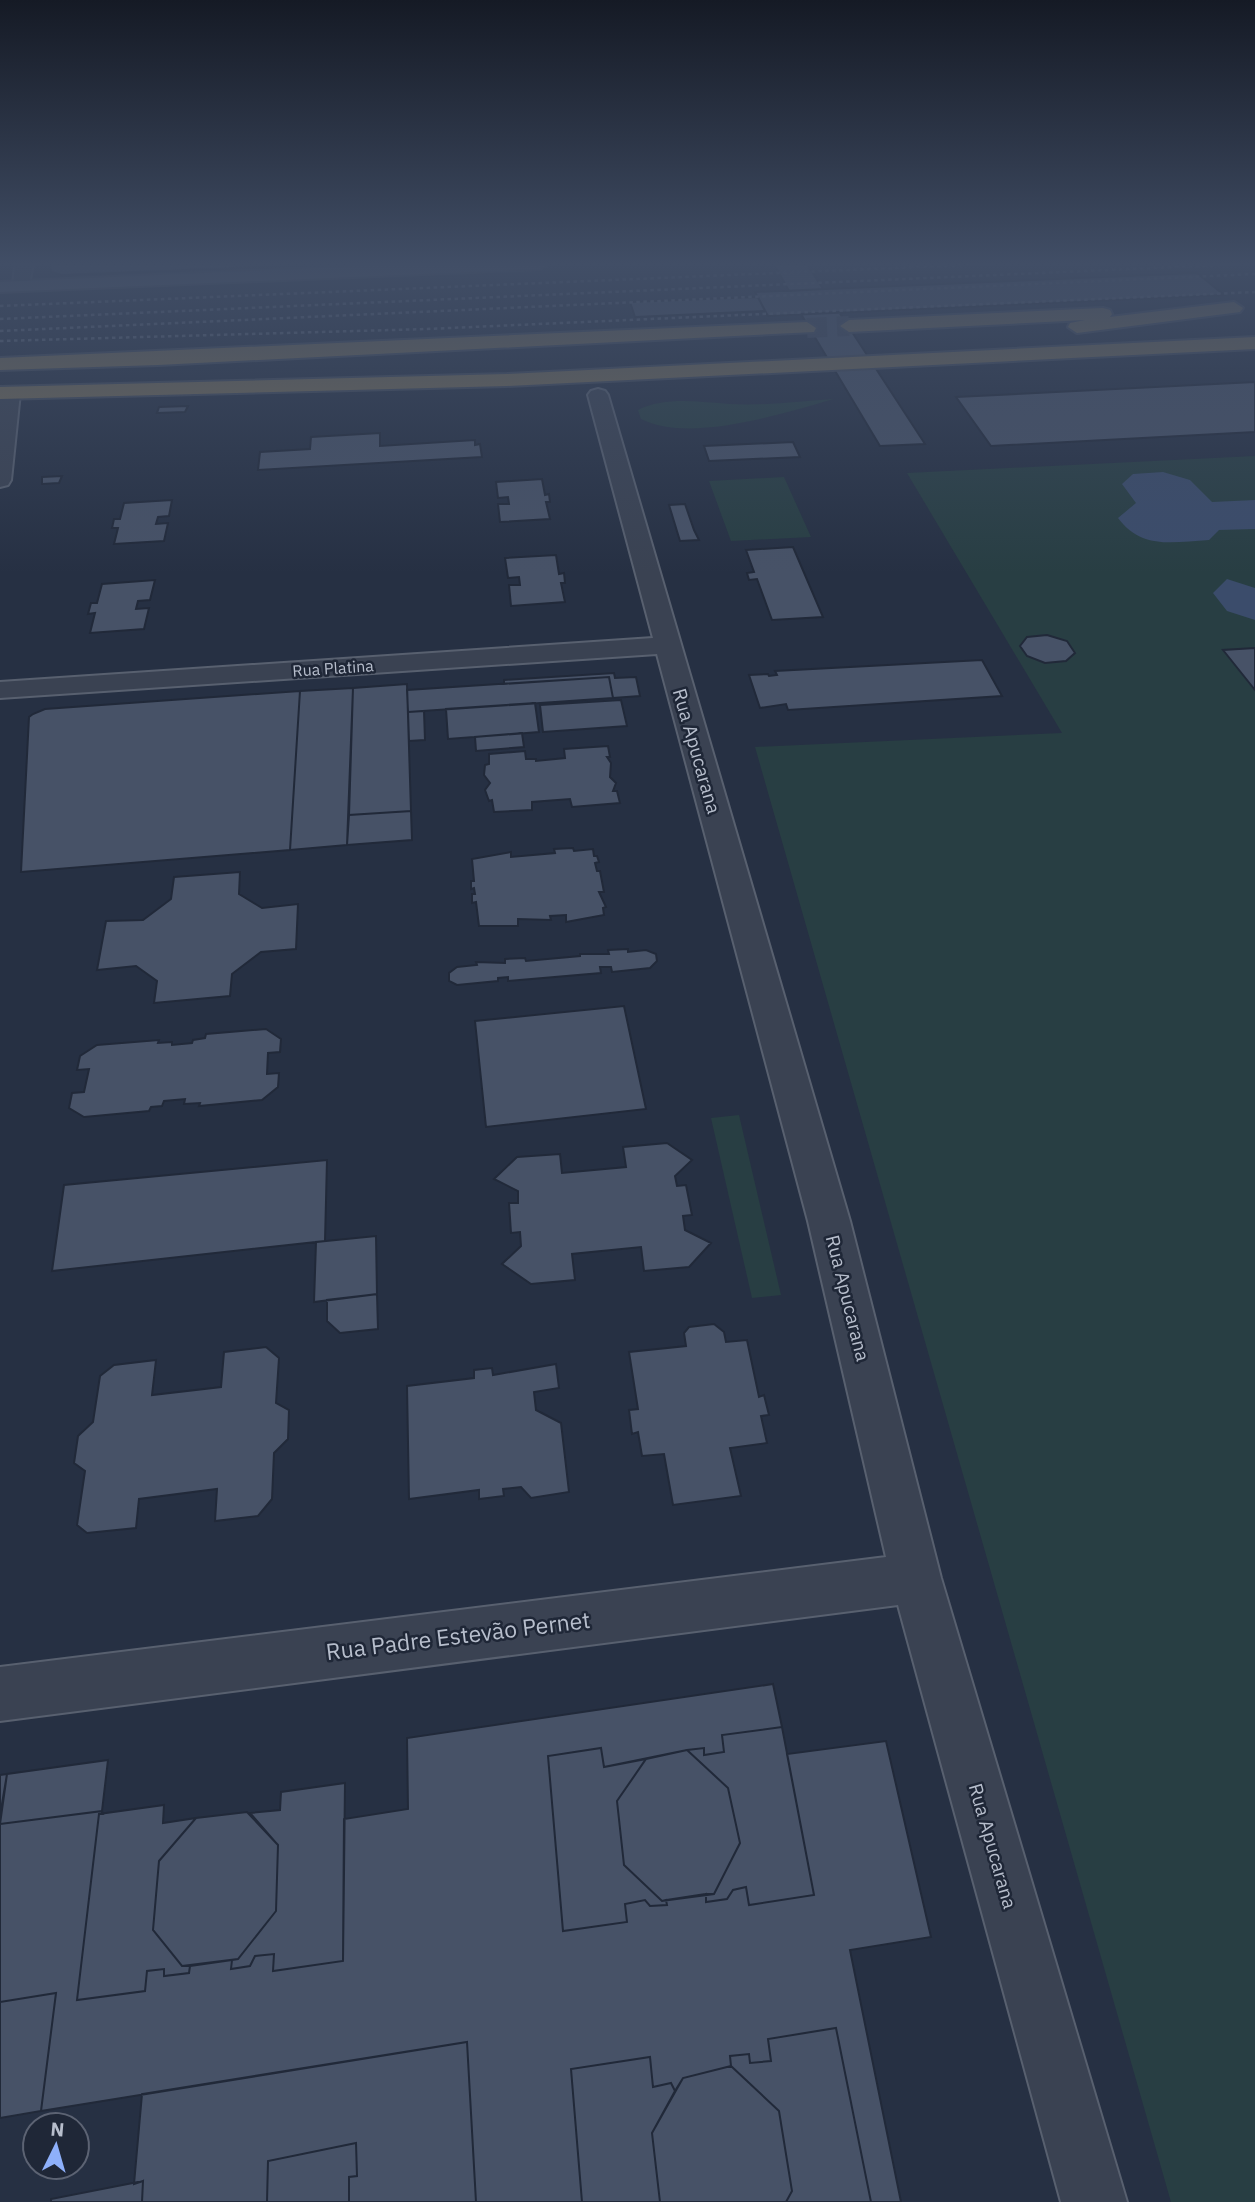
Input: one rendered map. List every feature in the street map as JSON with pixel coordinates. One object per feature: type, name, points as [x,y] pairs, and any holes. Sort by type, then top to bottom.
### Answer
[{"type":"highway","points":[[599,385],[602,367]]},
{"type":"highway","points":[[5,393],[294,387],[333,396],[382,399],[884,367]]},
{"type":"highway","points":[[599,385],[1078,367]]},
{"type":"street","name":"Rua Apucarana","points":[[599,385],[666,645],[732,867],[829,1221],[916,1578],[1094,2202]]},
{"type":"street","points":[[0,480],[5,393]]},
{"type":"street","name":"Rua Platina","points":[[0,690],[666,645]]},
{"type":"street","name":"Rua Padre Estevão Pernet","points":[[0,1693],[916,1578]]},
{"type":"green space","points":[[834,399],[764,418],[710,427],[661,426],[641,419],[638,410],[671,401],[756,404]]},
{"type":"green space","points":[[1255,456],[1255,2202],[1171,2202],[755,747],[1062,733],[907,473]]},
{"type":"green space","points":[[784,477],[811,537],[731,541],[709,481]]},
{"type":"green space","points":[[739,1115],[781,1295],[752,1298],[711,1118]]},
{"type":"water","points":[[1163,472],[1190,480],[1212,502],[1255,500],[1255,529],[1219,530],[1209,540],[1183,542],[1159,542],[1137,535],[1118,518],[1136,503],[1122,484],[1133,474]]},
{"type":"water","points":[[1227,579],[1255,588],[1255,620],[1227,611],[1213,593]]},
{"type":"building","points":[[833,367],[875,367],[925,444],[880,446]]},
{"type":"building","points":[[1255,382],[1255,432],[991,446],[956,397]]},
{"type":"building","points":[[188,406],[185,412],[157,413],[159,407]]},
{"type":"building","points":[[380,433],[380,446],[475,440],[475,445],[480,444],[482,457],[258,470],[260,452],[310,449],[311,437]]},
{"type":"building","points":[[793,442],[800,457],[709,461],[704,446]]},
{"type":"building","points":[[62,476],[59,483],[42,484],[42,477]]},
{"type":"building","points":[[542,479],[545,495],[549,494],[550,502],[546,502],[550,519],[500,522],[498,504],[509,504],[508,497],[498,498],[496,482]]},
{"type":"building","points":[[172,500],[169,516],[158,517],[156,524],[168,523],[164,541],[114,544],[118,528],[112,528],[114,519],[120,519],[124,503]]},
{"type":"building","points":[[685,504],[699,540],[680,541],[669,505]]},
{"type":"building","points":[[793,547],[823,617],[772,620],[757,579],[749,580],[747,573],[754,572],[746,550]]},
{"type":"building","points":[[556,555],[559,574],[564,573],[565,583],[561,583],[565,602],[511,606],[509,585],[520,585],[519,577],[508,578],[505,558]]},
{"type":"building","points":[[155,580],[150,600],[138,601],[136,609],[149,608],[144,629],[90,633],[95,613],[88,614],[91,603],[97,603],[102,584]]},
{"type":"building","points":[[1047,635],[1067,641],[1075,653],[1066,661],[1045,663],[1027,656],[1020,646],[1027,637]]},
{"type":"building","points":[[1255,648],[1255,690],[1223,650]]},
{"type":"building","points":[[982,660],[1002,696],[788,710],[786,704],[760,708],[749,675],[777,675],[775,671]]},
{"type":"building","points":[[614,673],[615,678],[636,677],[640,696],[613,698],[609,677],[504,684],[504,680]]},
{"type":"building","points":[[609,677],[613,698],[408,712],[407,690]]},
{"type":"building","points":[[407,684],[411,811],[349,815],[353,688]]},
{"type":"building","points":[[353,688],[347,845],[290,850],[300,691]]},
{"type":"building","points":[[300,691],[290,850],[21,872],[29,717],[33,714],[45,709]]},
{"type":"building","points":[[621,700],[627,726],[543,732],[540,705]]},
{"type":"building","points":[[535,703],[539,732],[448,739],[446,709]]},
{"type":"building","points":[[424,711],[425,740],[409,741],[408,712]]},
{"type":"building","points":[[522,733],[524,747],[476,751],[475,737]]},
{"type":"building","points":[[608,746],[610,777],[616,783],[613,791],[617,791],[620,803],[572,807],[570,799],[532,802],[532,810],[494,812],[492,800],[489,801],[485,790],[490,783],[484,775],[485,765],[489,764],[489,754],[525,751],[526,759],[536,761],[565,758],[564,749]]},
{"type":"building","points":[[411,811],[412,840],[347,845],[349,815]]},
{"type":"building","points":[[573,848],[574,851],[593,849],[594,856],[597,856],[599,862],[595,863],[597,871],[600,871],[604,892],[599,892],[606,907],[603,908],[604,915],[566,922],[566,915],[550,916],[551,920],[518,919],[518,926],[479,926],[476,902],[472,903],[472,894],[475,894],[474,888],[471,889],[471,881],[474,881],[472,859],[511,852],[511,857],[555,853],[554,849]]},
{"type":"building","points":[[240,872],[239,894],[262,908],[298,904],[296,949],[261,952],[232,974],[230,996],[154,1003],[157,981],[136,966],[97,970],[106,921],[143,920],[171,899],[174,877]]},
{"type":"building","points":[[628,949],[628,952],[646,950],[656,954],[657,961],[650,968],[612,972],[611,967],[600,967],[601,973],[508,981],[508,977],[498,978],[498,981],[457,985],[449,981],[449,973],[457,967],[477,965],[476,962],[505,963],[505,959],[525,958],[526,961],[580,954],[609,954],[608,950]]},
{"type":"building","points":[[624,1006],[646,1109],[486,1127],[475,1021]]},
{"type":"building","points":[[266,1029],[281,1039],[280,1052],[268,1053],[267,1074],[279,1073],[278,1087],[262,1100],[199,1106],[200,1103],[184,1104],[185,1099],[164,1101],[162,1106],[151,1107],[149,1111],[84,1117],[69,1108],[72,1093],[84,1092],[89,1069],[77,1070],[80,1056],[97,1045],[159,1040],[158,1043],[172,1042],[172,1045],[192,1043],[193,1040],[205,1038],[206,1034]]},
{"type":"building","points":[[667,1143],[692,1160],[675,1176],[677,1186],[686,1185],[692,1215],[683,1216],[685,1230],[711,1243],[689,1267],[644,1271],[641,1247],[572,1254],[575,1280],[531,1284],[502,1264],[521,1246],[520,1232],[511,1233],[509,1203],[518,1203],[518,1191],[494,1179],[517,1157],[560,1154],[562,1173],[626,1167],[623,1147]]},
{"type":"building","points":[[327,1160],[325,1241],[52,1271],[64,1185]]},
{"type":"building","points":[[376,1236],[377,1294],[314,1302],[316,1242]]},
{"type":"building","points":[[377,1294],[378,1329],[340,1333],[327,1321],[327,1300]]},
{"type":"building","points":[[714,1324],[724,1332],[726,1342],[747,1340],[759,1397],[764,1395],[769,1415],[761,1416],[767,1443],[730,1448],[741,1496],[673,1505],[664,1454],[642,1456],[638,1432],[632,1434],[629,1410],[638,1409],[629,1352],[686,1346],[684,1333],[689,1327]]},
{"type":"building","points":[[266,1347],[279,1358],[276,1403],[289,1410],[288,1439],[274,1453],[272,1499],[258,1516],[215,1521],[217,1489],[139,1499],[136,1528],[87,1533],[77,1525],[85,1471],[74,1463],[78,1436],[93,1422],[100,1376],[114,1365],[156,1360],[152,1395],[221,1387],[224,1352]]},
{"type":"building","points":[[556,1364],[559,1388],[534,1392],[536,1410],[561,1423],[569,1492],[531,1498],[521,1487],[503,1489],[504,1496],[479,1499],[479,1490],[409,1499],[407,1386],[474,1378],[474,1370],[492,1368],[493,1375]]},
{"type":"building","points":[[773,1684],[782,1727],[722,1735],[724,1752],[704,1755],[704,1748],[687,1750],[604,1767],[601,1748],[548,1756],[563,1931],[627,1922],[625,1904],[645,1900],[650,1906],[667,1905],[666,1900],[706,1894],[706,1902],[727,1899],[733,1890],[746,1887],[749,1905],[814,1895],[787,1754],[886,1741],[931,1937],[850,1950],[901,2202],[476,2202],[467,2042],[41,2111],[56,1993],[0,2002],[0,1824],[102,1811],[103,1814],[99,1814],[77,2000],[145,1991],[147,1971],[164,1969],[164,1976],[189,1973],[190,1966],[232,1960],[231,1969],[250,1966],[255,1956],[274,1954],[273,1971],[343,1961],[344,1819],[408,1809],[407,1738]]},
{"type":"building","points":[[782,1727],[814,1895],[749,1905],[746,1887],[733,1890],[727,1899],[706,1902],[706,1894],[714,1894],[740,1843],[728,1788],[687,1750],[704,1748],[704,1755],[724,1752],[722,1735]]},
{"type":"building","points":[[601,1748],[604,1767],[646,1759],[617,1801],[624,1865],[662,1901],[666,1900],[667,1905],[650,1906],[645,1900],[625,1904],[627,1922],[563,1931],[548,1756]]},
{"type":"building","points":[[687,1750],[728,1788],[740,1843],[714,1894],[662,1901],[624,1865],[617,1801],[646,1759]]},
{"type":"building","points":[[108,1760],[102,1811],[0,1824],[7,1774]]},
{"type":"building","points":[[7,1774],[0,1816],[0,1775]]},
{"type":"building","points":[[345,1783],[343,1961],[273,1971],[274,1954],[255,1956],[250,1966],[231,1969],[232,1960],[238,1959],[276,1911],[278,1845],[250,1813],[280,1810],[281,1792]]},
{"type":"building","points":[[164,1805],[163,1823],[196,1818],[159,1861],[153,1930],[182,1966],[190,1966],[189,1973],[164,1976],[164,1969],[147,1971],[145,1991],[77,2000],[99,1814]]},
{"type":"building","points":[[247,1812],[278,1845],[276,1911],[238,1959],[182,1966],[153,1930],[159,1861],[196,1818]]},
{"type":"building","points":[[56,1993],[41,2111],[21,2111],[21,2114],[0,2118],[0,2002]]},
{"type":"building","points":[[836,2028],[871,2202],[582,2202],[571,2069],[650,2057],[653,2087],[671,2083],[675,2091],[683,2078],[731,2066],[730,2056],[749,2054],[750,2063],[771,2061],[768,2039]]},
{"type":"building","points":[[836,2028],[871,2202],[786,2202],[792,2191],[779,2111],[731,2066],[730,2056],[749,2054],[750,2063],[771,2061],[768,2039]]},
{"type":"building","points":[[467,2042],[476,2202],[349,2202],[349,2177],[357,2176],[356,2143],[268,2161],[267,2202],[142,2202],[143,2181],[134,2184],[142,2094]]},
{"type":"building","points":[[650,2057],[653,2087],[671,2083],[675,2091],[652,2133],[660,2202],[582,2202],[571,2069]]},
{"type":"building","points":[[731,2066],[779,2111],[792,2191],[786,2202],[660,2202],[652,2133],[683,2078]]},
{"type":"building","points":[[356,2143],[357,2176],[349,2177],[349,2202],[267,2202],[268,2161]]},
{"type":"building","points":[[143,2181],[142,2202],[51,2202],[51,2199]]}]
